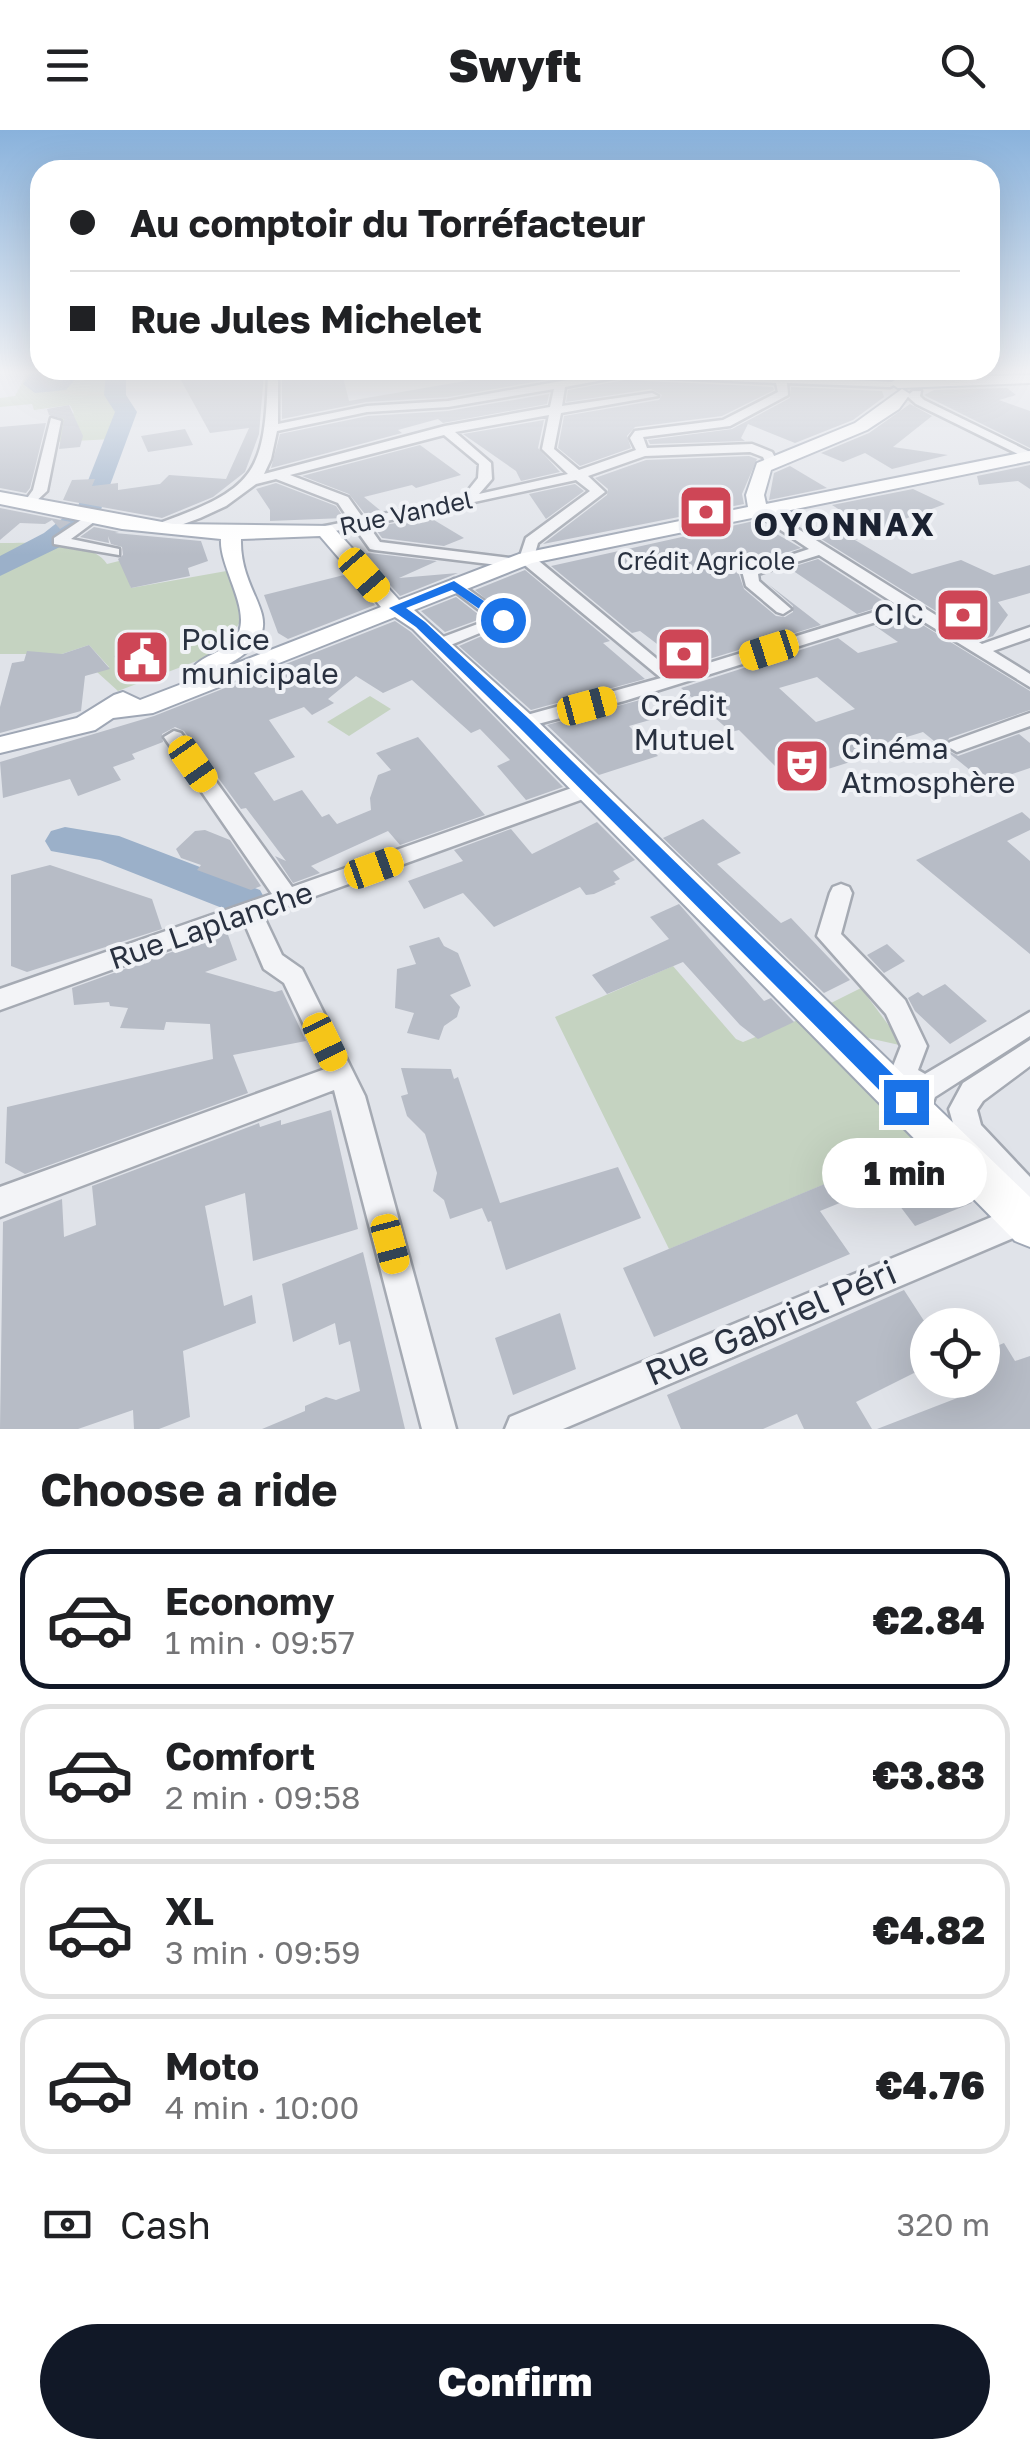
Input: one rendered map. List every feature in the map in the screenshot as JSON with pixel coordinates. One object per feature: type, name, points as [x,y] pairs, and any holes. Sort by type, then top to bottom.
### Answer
[{"type":"main road","points":[[758,510],[756,495],[764,468],[842,434]]},
{"type":"main road","points":[[109,710],[144,708],[520,560],[1030,456]]},
{"type":"main road","name":"Rue Vandel","points":[[0,498],[162,527],[231,534],[325,530]]},
{"type":"main road","points":[[325,530],[396,608],[442,644],[1027,1207]]},
{"type":"main road","points":[[0,744],[80,726],[133,695],[223,660],[245,640],[254,618],[229,554],[231,534]]},
{"type":"street","points":[[32,501],[40,491],[52,434]]},
{"type":"street","points":[[231,534],[241,496],[264,464],[272,434]]},
{"type":"street","points":[[255,480],[431,434]]},
{"type":"street","points":[[449,434],[486,464],[484,479],[466,501]]},
{"type":"street","points":[[520,560],[531,541],[598,492],[550,454],[552,434]]},
{"type":"street","points":[[642,434],[636,438],[642,452],[752,448],[768,455],[772,463]]},
{"type":"street","points":[[986,434],[1030,456]]},
{"type":"street","name":"Rue Vandel","points":[[325,530],[580,475],[642,452]]},
{"type":"street","points":[[276,474],[343,500],[375,546],[520,560],[663,673]]},
{"type":"street","points":[[162,527],[241,496]]},
{"type":"street","points":[[758,510],[1030,682]]},
{"type":"street","points":[[85,514],[59,541],[114,552]]},
{"type":"street","points":[[783,608],[752,583],[750,571],[821,550]]},
{"type":"street","points":[[442,644],[503,620],[454,584]]},
{"type":"street","points":[[523,722],[618,697],[910,606]]},
{"type":"street","points":[[981,650],[1030,632]]},
{"type":"street","points":[[958,746],[1030,720]]},
{"type":"street","points":[[174,737],[288,900]]},
{"type":"street","name":"Rue Laplanche","points":[[0,1000],[590,790]]},
{"type":"street","points":[[841,894],[829,936],[896,1008],[914,1046],[903,1074],[923,1103],[1030,1023]]},
{"type":"street","points":[[250,913],[273,962],[293,976],[351,1096],[439,1429]]},
{"type":"street","points":[[1027,1207],[968,1132],[963,1109],[973,1092],[1030,1051]]},
{"type":"street","points":[[0,1202],[341,1075]]},
{"type":"street","name":"Rue Gabriel Péri","points":[[522,1429],[1027,1207]]},
{"type":"green space","points":[[56,434],[115,434],[113,439],[54,442]]},
{"type":"green space","points":[[0,543],[73,546],[87,549],[107,564],[123,560],[131,588],[232,570],[245,613],[223,651],[118,691],[97,672],[109,667],[89,645],[62,654],[0,654]]},
{"type":"green space","points":[[370,696],[391,709],[349,736],[327,722]]},
{"type":"green space","points":[[673,966],[736,1039],[743,1042],[798,1020],[921,1144],[669,1249],[555,1017]]},
{"type":"green space","points":[[861,988],[904,1046],[859,1036],[827,1005]]},
{"type":"building","points":[[0,434],[43,434],[30,488],[26,493],[0,488]]},
{"type":"building","points":[[62,434],[82,434],[80,447],[59,449]]},
{"type":"building","points":[[187,434],[193,445],[148,452],[141,436]]},
{"type":"building","points":[[246,434],[259,434],[245,472],[213,497],[162,518],[63,500],[72,480],[95,479],[92,486],[118,483],[118,490],[160,484],[169,475],[226,479]]},
{"type":"building","points":[[282,434],[400,434],[271,468]]},
{"type":"building","points":[[463,434],[541,434],[538,448],[560,472],[521,481],[516,471]]},
{"type":"building","points":[[561,434],[629,434],[631,448],[580,466],[558,448]]},
{"type":"building","points":[[697,434],[743,434],[741,438],[745,441],[650,444],[648,440]]},
{"type":"building","points":[[772,434],[819,434],[795,443]]},
{"type":"building","points":[[868,434],[910,434],[893,447],[948,455],[892,469],[865,453],[843,462],[821,453]]},
{"type":"building","points":[[1001,434],[1030,434],[1030,448]]},
{"type":"building","points":[[420,445],[461,475],[364,497],[381,511],[365,514],[349,494],[302,476]]},
{"type":"building","points":[[749,456],[757,459],[742,494],[744,504],[543,544],[607,495],[608,489],[595,478],[646,460]]},
{"type":"building","points":[[1030,465],[1030,489],[1018,481],[979,485],[977,476]]},
{"type":"building","points":[[790,466],[827,488],[769,500],[774,473]]},
{"type":"building","points":[[276,483],[336,506],[344,518],[270,521],[270,510],[256,489]]},
{"type":"building","points":[[575,484],[584,491],[546,519],[529,494]]},
{"type":"building","points":[[913,489],[945,504],[855,540],[912,574],[961,560],[994,575],[1030,565],[1030,593],[998,602],[1008,615],[993,636],[982,640],[810,532],[854,519],[832,505]]},
{"type":"building","points":[[0,508],[71,522],[60,529],[52,520],[45,524],[20,523],[0,540]]},
{"type":"building","points":[[429,517],[464,538],[444,546],[382,538],[374,527]]},
{"type":"building","points":[[754,521],[801,548],[741,567],[738,572],[744,589],[776,616],[785,617],[793,612],[793,606],[768,584],[821,625],[686,666],[640,631],[632,633],[551,566]]},
{"type":"building","points":[[94,527],[119,532],[115,533],[201,541],[208,561],[188,568],[190,576],[131,588],[118,559],[123,555],[122,547],[111,544],[108,536],[109,543],[80,537]]},
{"type":"building","points":[[362,554],[437,561],[399,578],[458,573],[400,596]]},
{"type":"building","points":[[818,559],[888,604],[857,614],[789,568]]},
{"type":"building","points":[[525,570],[610,641],[603,643],[645,679],[531,710],[459,646],[514,622],[475,590]]},
{"type":"building","points":[[348,574],[375,605],[288,639],[278,633],[264,595]]},
{"type":"building","points":[[456,597],[483,618],[445,632],[421,611]]},
{"type":"building","points":[[908,616],[1030,691],[1030,710],[949,738],[945,749],[958,756],[1019,734],[1030,743],[1030,768],[986,783],[923,732],[871,748],[876,752],[866,757],[790,781],[739,730],[731,732],[681,688],[838,638],[858,653],[898,642],[875,626]],"holes":[[[817,677],[855,709],[816,722],[779,688]]]},
{"type":"building","points":[[395,621],[411,632],[563,787],[526,800],[497,766],[510,760],[480,729],[471,733],[412,680],[383,693],[356,676],[328,699],[334,703],[312,715],[304,707],[269,720],[295,757],[254,773],[274,801],[302,790],[322,817],[329,814],[337,824],[371,810],[370,798],[378,775],[391,770],[376,753],[418,737],[485,815],[400,845],[388,831],[311,866],[320,873],[293,883],[275,856],[286,861],[246,808],[241,809],[184,731],[175,727],[162,734],[163,742],[132,754],[135,759],[113,767],[121,780],[78,796],[70,779],[3,798],[0,762],[154,716]]},
{"type":"building","name":"Police municipale","points":[[157,642],[169,659],[126,674],[114,656]]},
{"type":"building","points":[[89,645],[110,669],[85,676],[81,711],[0,733],[0,707],[12,663],[24,661],[27,651],[62,654]]},
{"type":"building","points":[[640,700],[657,718],[629,726],[658,756],[599,775],[547,725]]},
{"type":"building","points":[[1022,812],[1030,819],[1030,830],[1007,841],[1030,861],[1030,954],[916,860]]},
{"type":"building","points":[[703,819],[741,853],[717,864],[781,923],[791,918],[850,980],[824,993],[663,838]]},
{"type":"building","points":[[597,822],[635,860],[613,871],[620,879],[616,884],[586,895],[580,887],[494,927],[463,893],[424,909],[408,881],[463,861],[454,850],[511,829],[532,854]]},
{"type":"building","points":[[205,830],[230,840],[261,886],[251,890],[197,870],[201,865],[181,858],[176,849],[195,831]]},
{"type":"building","points":[[50,865],[152,899],[162,929],[27,972],[11,966],[11,875]]},
{"type":"building","points":[[679,904],[764,1001],[771,998],[794,1022],[758,1039],[740,1025],[683,962],[607,994],[592,975],[669,939],[650,917]]},
{"type":"building","points":[[227,932],[237,960],[205,972],[275,992],[282,990],[306,1041],[233,1055],[248,1093],[25,1174],[5,1163],[7,1107],[213,1059],[210,1024],[166,1022],[164,1030],[120,1028],[128,1008],[110,1006],[109,1002],[74,1005],[72,988]]},
{"type":"building","points":[[439,937],[444,946],[458,953],[471,986],[450,995],[460,1007],[457,1017],[444,1026],[439,1040],[407,1033],[414,1013],[395,1008],[397,969],[416,964],[409,946]]},
{"type":"building","points":[[887,944],[905,961],[884,973],[867,955]]},
{"type":"building","points":[[945,984],[987,1021],[950,1044],[915,1011],[908,998],[918,992],[923,996]]},
{"type":"building","points":[[401,1068],[451,1069],[454,1079],[458,1077],[500,1203],[618,1167],[641,1218],[506,1270],[491,1221],[488,1222],[482,1208],[450,1219],[444,1200],[433,1191],[437,1173],[425,1134],[407,1116],[401,1096],[408,1094]]},
{"type":"building","points":[[331,1110],[358,1229],[253,1261],[245,1193],[205,1206],[224,1306],[252,1295],[256,1323],[183,1351],[190,1417],[159,1429],[134,1429],[133,1410],[78,1429],[0,1429],[3,1222],[62,1199],[64,1237],[96,1225],[92,1186],[259,1123],[260,1127],[281,1120],[281,1125]]},
{"type":"building","points":[[916,1146],[972,1203],[915,1226],[884,1185],[820,1211],[850,1254],[654,1337],[623,1268]]},
{"type":"building","points":[[363,1252],[405,1429],[262,1429],[305,1411],[305,1406],[326,1397],[336,1400],[360,1391],[350,1341],[339,1345],[335,1323],[293,1342],[282,1284]]},
{"type":"building","points":[[904,1290],[916,1308],[910,1308],[910,1375],[856,1402],[872,1429],[804,1429],[797,1414],[763,1429],[681,1429],[667,1395]]},
{"type":"building","points":[[560,1313],[576,1369],[513,1395],[495,1338]]},
{"type":"building","points":[[1004,1343],[1015,1361],[1030,1356],[1030,1429],[877,1429],[957,1398],[1000,1398],[1000,1345]]},
{"type":"waterway","points":[[0,567],[54,539],[90,509],[119,434]]},
{"type":"waterway","points":[[65,841],[105,846],[245,901]]},
{"type":"place","name":"Crédit Agricole","points":[[706,512]]},
{"type":"place","name":"CIC","points":[[963,615]]},
{"type":"place","name":"Crédit Mutuel","points":[[684,654]]},
{"type":"place","name":"Police municipale","points":[[142,657]]},
{"type":"place","name":"Cinéma Atmosphère","points":[[802,766]]},
{"type":"district","name":"OYONNAX","points":[[845,525]]},
{"type":"route","points":[[503,620],[454,584],[396,608],[421,624],[523,722],[906,1102]]}]
